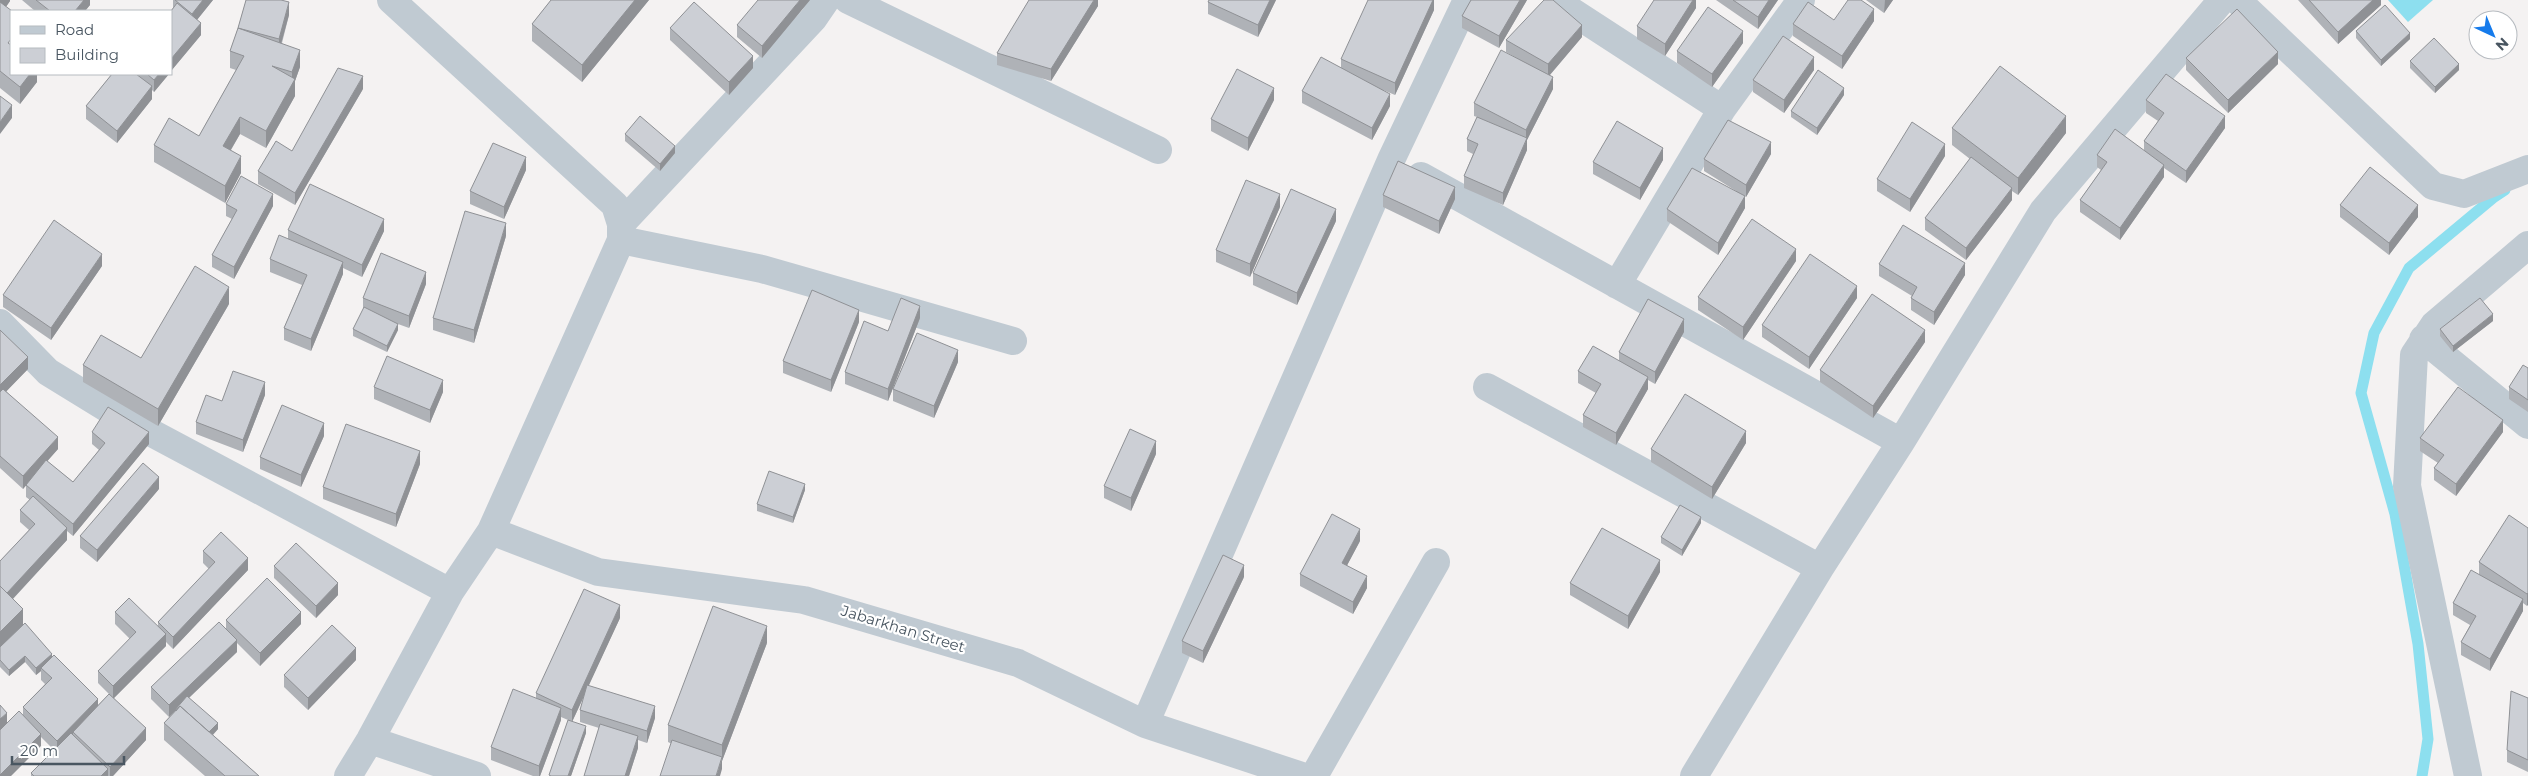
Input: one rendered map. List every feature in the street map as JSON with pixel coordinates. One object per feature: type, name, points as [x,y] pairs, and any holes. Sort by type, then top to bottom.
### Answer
[{"type":"street","points":[[391,0],[615,205],[621,232]]},
{"type":"street","points":[[348,776],[370,740],[450,592],[491,531],[621,232],[813,19],[826,0]]},
{"type":"street","points":[[848,0],[1158,150]]},
{"type":"street","points":[[1144,724],[1391,160],[1467,0]]},
{"type":"street","points":[[1617,285],[1722,109],[1801,0]]},
{"type":"street","points":[[1694,776],[1820,568],[1901,442],[2043,210],[2222,0]]},
{"type":"street","points":[[2237,0],[2433,186],[2464,194],[2528,169]]},
{"type":"street","points":[[1562,5],[1722,109]]},
{"type":"street","points":[[1391,160],[1901,442]]},
{"type":"street","points":[[621,232],[762,269],[1012,341]]},
{"type":"street","points":[[2468,776],[2408,486],[2414,355],[2434,325],[2528,245]]},
{"type":"street","points":[[0,323],[48,372],[118,415],[450,592]]},
{"type":"street","points":[[2423,339],[2528,424]]},
{"type":"street","points":[[1487,387],[1820,568]]},
{"type":"street","name":"Jabarkhan Street","points":[[491,531],[598,572],[804,600],[1018,664],[1144,724],[1302,776]]},
{"type":"street","points":[[1314,776],[1436,562]]},
{"type":"street","points":[[370,740],[478,776]]},
{"type":"water","points":[[2388,0],[2433,0],[2408,22]]},
{"type":"building","points":[[36,0],[84,0],[76,10],[49,10]]},
{"type":"building","points":[[175,0],[203,0],[192,14]]},
{"type":"building","points":[[246,0],[281,0],[289,2],[279,39],[238,28]]},
{"type":"building","points":[[551,0],[635,0],[582,65],[532,24]]},
{"type":"building","points":[[758,0],[800,0],[762,46],[737,25]]},
{"type":"building","points":[[1029,0],[1094,0],[1051,69],[997,53]]},
{"type":"building","points":[[1209,0],[1270,0],[1258,25],[1208,2]]},
{"type":"building","points":[[1368,0],[1433,0],[1395,83],[1341,59]]},
{"type":"building","points":[[1471,0],[1520,0],[1499,36],[1462,16]]},
{"type":"building","points":[[1544,0],[1553,0],[1582,25],[1548,64],[1506,40]]},
{"type":"building","points":[[1654,0],[1693,0],[1665,44],[1637,26]]},
{"type":"building","points":[[1733,0],[1769,0],[1758,17]]},
{"type":"building","points":[[1848,0],[1861,0],[1874,9],[1842,56],[1793,24],[1808,2],[1834,20]]},
{"type":"building","points":[[2309,0],[2373,0],[2338,32]]},
{"type":"building","points":[[0,2],[11,10],[10,40],[8,43],[10,44],[10,75],[29,75],[20,87],[0,71]]},
{"type":"building","points":[[694,2],[753,56],[729,82],[670,28]]},
{"type":"building","points":[[177,3],[201,23],[172,58],[172,10]]},
{"type":"building","points":[[2385,5],[2410,33],[2381,60],[2356,31]]},
{"type":"building","points":[[1708,7],[1743,31],[1712,74],[1677,51]]},
{"type":"building","points":[[2237,9],[2278,52],[2228,100],[2186,58]]},
{"type":"building","points":[[238,28],[300,50],[292,72],[272,66],[295,79],[266,131],[240,117],[223,146],[241,156],[225,186],[154,145],[169,118],[199,136],[244,56],[230,51]]},
{"type":"building","points":[[1783,36],[1814,57],[1784,100],[1753,80]]},
{"type":"building","points":[[2434,38],[2459,64],[2435,87],[2410,61]]},
{"type":"building","points":[[1501,50],[1553,77],[1526,130],[1474,103]]},
{"type":"building","points":[[1321,57],[1390,94],[1372,128],[1302,91]]},
{"type":"building","points":[[2000,66],[2066,116],[2018,178],[1952,128]]},
{"type":"building","points":[[338,68],[363,76],[295,193],[258,171],[276,141],[292,151]]},
{"type":"building","points":[[1237,69],[1274,88],[1248,138],[1211,119]]},
{"type":"building","points":[[1818,70],[1844,88],[1817,128],[1791,111]]},
{"type":"building","points":[[2166,74],[2225,116],[2186,171],[2144,141],[2164,113],[2146,100]]},
{"type":"building","points":[[111,75],[137,75],[152,86],[117,131],[86,106]]},
{"type":"building","points":[[148,75],[158,75],[154,80]]},
{"type":"building","points":[[0,96],[12,105],[0,122]]},
{"type":"building","points":[[640,116],[675,146],[660,164],[625,134]]},
{"type":"building","points":[[1477,117],[1527,138],[1503,193],[1464,176],[1478,144],[1467,139]]},
{"type":"building","points":[[1728,120],[1771,142],[1746,185],[1704,159]]},
{"type":"building","points":[[1617,121],[1663,148],[1640,188],[1593,162]]},
{"type":"building","points":[[1912,122],[1945,144],[1910,199],[1877,179]]},
{"type":"building","points":[[2115,129],[2164,165],[2120,228],[2080,200],[2107,162],[2097,155]]},
{"type":"building","points":[[493,143],[526,157],[504,207],[470,191]]},
{"type":"building","points":[[1971,157],[2012,188],[1966,248],[1925,218]]},
{"type":"building","points":[[1398,161],[1455,187],[1439,221],[1383,195]]},
{"type":"building","points":[[2370,167],[2418,205],[2389,243],[2340,205]]},
{"type":"building","points":[[1692,168],[1745,196],[1718,243],[1667,209]]},
{"type":"building","points":[[241,176],[273,194],[234,267],[212,255],[237,210],[226,204]]},
{"type":"building","points":[[1246,180],[1280,194],[1250,264],[1216,250]]},
{"type":"building","points":[[310,184],[384,219],[362,265],[288,230]]},
{"type":"building","points":[[1291,189],[1336,209],[1297,293],[1253,273]]},
{"type":"building","points":[[465,211],[506,223],[474,330],[433,318]]},
{"type":"building","points":[[1752,219],[1796,249],[1743,327],[1698,297]]},
{"type":"building","points":[[54,220],[102,254],[51,328],[3,295]]},
{"type":"building","points":[[1903,225],[1965,263],[1934,312],[1911,298],[1917,287],[1879,264]]},
{"type":"building","points":[[279,235],[343,262],[311,339],[284,328],[307,275],[270,259]]},
{"type":"building","points":[[381,253],[426,272],[409,316],[363,298]]},
{"type":"building","points":[[1810,254],[1857,286],[1809,357],[1762,325]]},
{"type":"building","points":[[195,266],[229,287],[158,409],[83,365],[101,335],[141,358]]},
{"type":"building","points":[[812,290],[859,310],[831,380],[783,361]]},
{"type":"building","points":[[1872,294],[1925,330],[1873,406],[1820,370]]},
{"type":"building","points":[[901,298],[920,306],[888,389],[845,372],[864,321],[888,331]]},
{"type":"building","points":[[2480,298],[2493,314],[2453,346],[2440,329]]},
{"type":"building","points":[[1648,299],[1684,319],[1655,372],[1619,352]]},
{"type":"building","points":[[364,307],[398,324],[387,346],[353,329]]},
{"type":"building","points":[[0,330],[28,357],[0,385]]},
{"type":"building","points":[[917,333],[958,350],[934,406],[893,389]]},
{"type":"building","points":[[1593,346],[1648,377],[1616,433],[1583,415],[1601,384],[1578,371]]},
{"type":"building","points":[[387,356],[443,380],[430,410],[374,387]]},
{"type":"building","points":[[2523,365],[2528,368],[2528,400],[2509,387]]},
{"type":"building","points":[[233,371],[265,382],[243,440],[196,422],[206,395],[222,401]]},
{"type":"building","points":[[2458,387],[2503,420],[2456,484],[2434,468],[2444,455],[2420,438]]},
{"type":"building","points":[[3,389],[58,437],[23,476],[0,456],[0,392]]},
{"type":"building","points":[[1685,394],[1746,431],[1712,487],[1651,449]]},
{"type":"building","points":[[282,405],[324,423],[301,475],[260,457]]},
{"type":"building","points":[[108,407],[149,432],[73,524],[26,485],[46,460],[73,482],[105,443],[92,432]]},
{"type":"building","points":[[346,424],[420,451],[396,514],[323,487]]},
{"type":"building","points":[[1130,429],[1156,441],[1131,498],[1104,486]]},
{"type":"building","points":[[143,463],[159,477],[97,550],[80,536]]},
{"type":"building","points":[[769,471],[805,484],[793,517],[757,504]]},
{"type":"building","points":[[33,496],[67,528],[7,593],[0,586],[0,561],[35,524],[20,510]]},
{"type":"building","points":[[1680,505],[1701,517],[1682,550],[1661,537]]},
{"type":"building","points":[[1332,514],[1360,529],[1342,563],[1367,576],[1353,602],[1300,574]]},
{"type":"building","points":[[2509,515],[2528,528],[2527,594],[2479,562]]},
{"type":"building","points":[[1602,528],[1660,560],[1628,616],[1570,583]]},
{"type":"building","points":[[221,532],[248,558],[173,637],[158,622],[215,562],[203,551]]},
{"type":"building","points":[[296,543],[338,583],[316,606],[274,566]]},
{"type":"building","points":[[1223,555],[1244,565],[1203,651],[1182,641]]},
{"type":"building","points":[[2471,570],[2523,599],[2490,659],[2461,642],[2476,616],[2453,603]]},
{"type":"building","points":[[267,578],[301,612],[260,653],[226,620]]},
{"type":"building","points":[[0,586],[23,609],[0,632]]},
{"type":"building","points":[[584,589],[620,605],[572,710],[536,693]]},
{"type":"building","points":[[129,598],[166,634],[113,686],[98,671],[136,632],[115,612]]},
{"type":"building","points":[[713,606],[767,626],[722,745],[668,725]]},
{"type":"building","points":[[219,622],[237,640],[169,705],[151,687]]},
{"type":"building","points":[[25,623],[52,654],[36,668],[25,656],[9,670],[0,660],[0,647]]},
{"type":"building","points":[[332,625],[356,648],[308,698],[284,675]]},
{"type":"building","points":[[54,655],[98,699],[57,741],[23,707],[52,678],[41,668]]},
{"type":"building","points":[[587,685],[655,706],[647,731],[580,710]]},
{"type":"building","points":[[513,689],[561,708],[539,766],[491,747]]},
{"type":"building","points":[[2511,691],[2528,698],[2528,760],[2507,750]]},
{"type":"building","points":[[109,694],[146,728],[110,767],[73,732]]},
{"type":"building","points":[[187,696],[218,723],[209,732],[180,706],[175,710]]},
{"type":"building","points":[[0,705],[7,713],[0,719]]},
{"type":"building","points":[[180,706],[259,776],[225,776],[164,723]]},
{"type":"building","points":[[19,711],[41,734],[0,775],[0,730]]},
{"type":"building","points":[[568,720],[586,726],[568,776],[551,776],[549,775]]},
{"type":"building","points":[[600,724],[638,736],[625,776],[584,776]]},
{"type":"building","points":[[71,733],[108,769],[101,776],[34,776],[31,773]]},
{"type":"building","points":[[672,740],[722,757],[716,776],[660,776]]},
{"type":"waterway","points":[[2422,776],[2428,739],[2418,644],[2395,514],[2361,393],[2374,333],[2409,268],[2505,190]]}]
